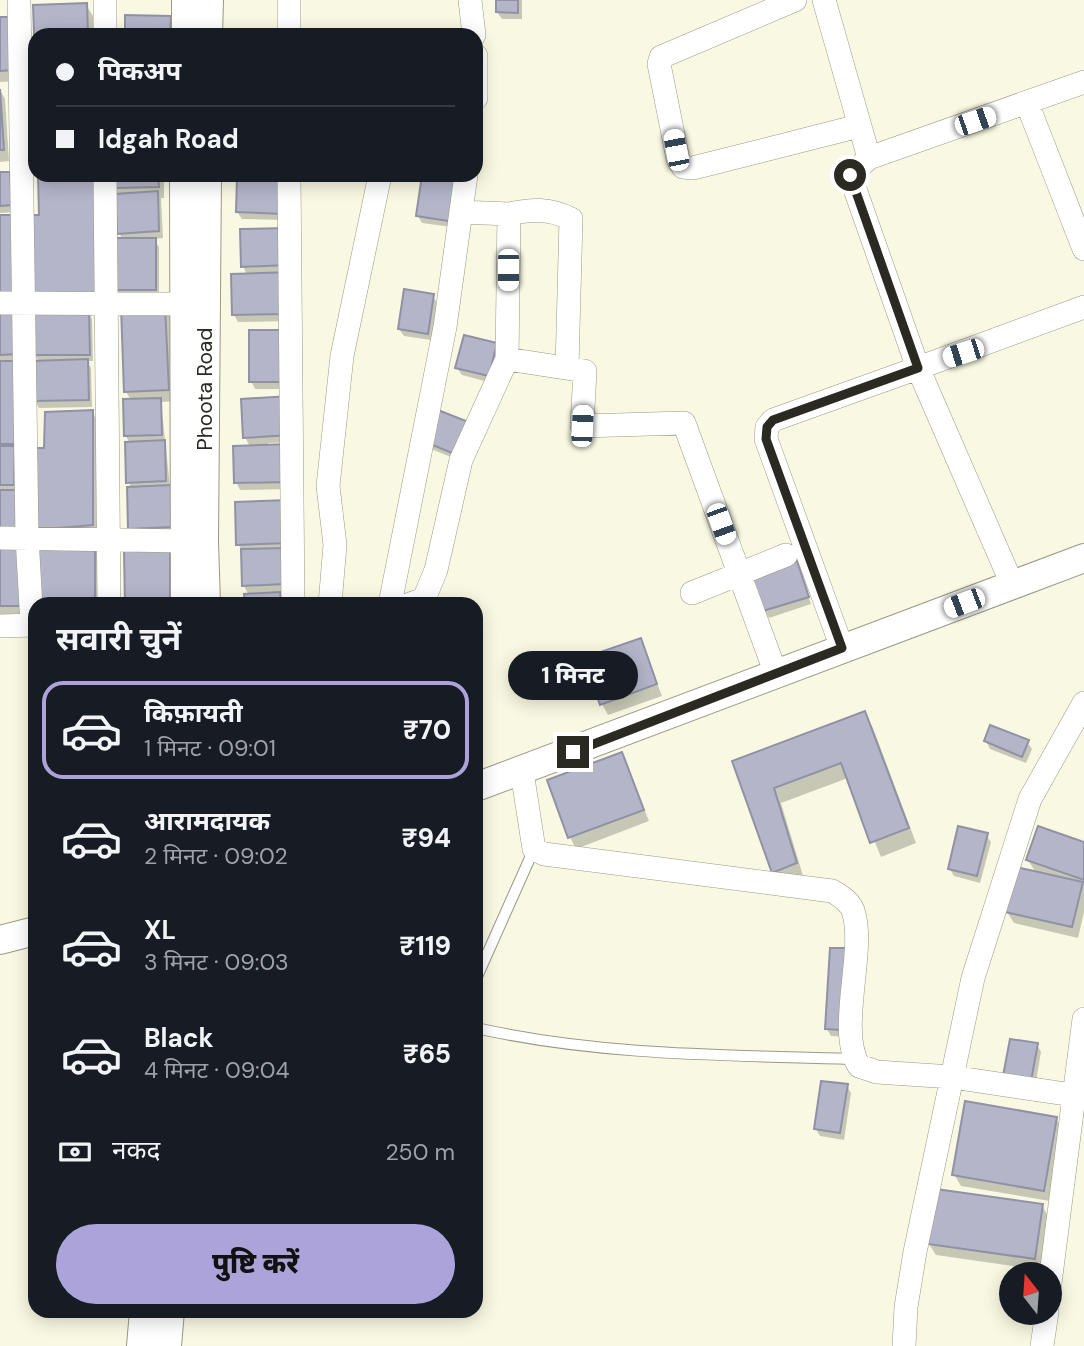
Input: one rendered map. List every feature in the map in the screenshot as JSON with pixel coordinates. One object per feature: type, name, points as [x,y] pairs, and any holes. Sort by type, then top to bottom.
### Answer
[{"type":"street","points":[[19,0],[19,80],[11,303],[31,597]]},
{"type":"street","points":[[105,0],[105,28]]},
{"type":"street","points":[[186,0],[186,28]]},
{"type":"street","points":[[208,28],[209,0]]},
{"type":"street","points":[[289,0],[289,28]]},
{"type":"street","points":[[470,0],[473,28]]},
{"type":"street","points":[[795,0],[661,57],[659,65],[678,159],[683,167],[693,168],[859,126]]},
{"type":"street","points":[[824,0],[869,158]]},
{"type":"street","points":[[1012,584],[918,368],[851,183],[852,171],[869,158],[1084,82]]},
{"type":"street","points":[[1027,103],[1084,249]]},
{"type":"street","points":[[105,182],[109,597]]},
{"type":"street","name":"Phoota Road","points":[[185,182],[194,304],[206,597]]},
{"type":"street","name":"Phoota Road","points":[[185,597],[194,304],[206,182]]},
{"type":"street","points":[[289,182],[293,597]]},
{"type":"street","points":[[331,597],[335,545],[328,486],[342,356],[379,182]]},
{"type":"street","points":[[391,597],[445,327],[465,182]]},
{"type":"street","points":[[461,212],[509,214],[538,209],[559,213],[571,219],[567,368]]},
{"type":"street","points":[[425,597],[436,569],[461,460],[508,359],[509,214]]},
{"type":"street","points":[[11,303],[194,304]]},
{"type":"street","points":[[842,648],[766,439],[767,427],[773,420],[1084,307]]},
{"type":"street","points":[[508,359],[585,371],[582,426],[684,423],[776,674]]},
{"type":"street","points":[[0,538],[185,541]]},
{"type":"street","points":[[692,593],[786,555]]},
{"type":"street","points":[[483,786],[1084,558]]},
{"type":"street","points":[[0,626],[28,625]]},
{"type":"street","points":[[904,1346],[906,1307],[915,1252],[974,978],[1030,799],[1084,703]]},
{"type":"street","points":[[522,772],[534,849],[544,854],[832,891],[841,896],[854,913],[852,1038],[855,1059],[859,1066],[877,1072],[952,1077],[1073,1095]]},
{"type":"street","points":[[0,940],[28,933]]},
{"type":"street","points":[[1053,1262],[1076,1123],[1073,1095],[1084,1019]]},
{"type":"street","points":[[141,1346],[143,1318]]},
{"type":"street","points":[[167,1346],[169,1318]]},
{"type":"street","points":[[1042,1346],[1044,1325]]},
{"type":"lane","points":[[483,963],[534,849]]},
{"type":"lane","points":[[483,1030],[536,1041],[617,1051],[855,1059]]},
{"type":"building","points":[[496,0],[518,0],[518,13],[496,12]]},
{"type":"building","points":[[87,3],[88,28],[34,28],[33,5]]},
{"type":"building","points":[[125,15],[171,16],[170,28],[125,28]]},
{"type":"building","points":[[0,17],[10,17],[12,70],[0,71]]},
{"type":"building","points":[[0,89],[4,150],[0,150]]},
{"type":"building","points":[[0,172],[10,172],[12,205],[0,206]]},
{"type":"building","points":[[38,182],[96,182],[99,294],[29,296],[27,215],[39,215]]},
{"type":"building","points":[[113,182],[159,182],[159,187],[113,188]]},
{"type":"building","points":[[237,182],[283,182],[282,214],[236,212]]},
{"type":"building","points":[[421,182],[461,182],[455,222],[416,216]]},
{"type":"building","points":[[158,191],[159,231],[117,234],[115,194]]},
{"type":"building","points":[[0,215],[12,215],[13,299],[0,299]]},
{"type":"building","points":[[287,228],[288,265],[241,267],[240,229]]},
{"type":"building","points":[[112,238],[156,238],[156,290],[112,290]]},
{"type":"building","points":[[289,272],[289,314],[232,315],[231,274]]},
{"type":"building","points":[[404,289],[434,294],[428,334],[398,329]]},
{"type":"building","points":[[165,305],[169,390],[124,392],[121,307]]},
{"type":"building","points":[[89,310],[90,355],[33,355],[33,311]]},
{"type":"building","points":[[0,313],[19,313],[20,354],[0,355]]},
{"type":"building","points":[[249,330],[284,330],[284,382],[249,382]]},
{"type":"building","points":[[464,335],[497,343],[489,376],[455,368]]},
{"type":"building","points":[[88,359],[89,400],[33,401],[32,361]]},
{"type":"building","points":[[0,361],[15,361],[18,444],[0,444]]},
{"type":"building","points":[[289,396],[291,435],[243,438],[241,399]]},
{"type":"building","points":[[161,398],[162,435],[124,436],[123,399]]},
{"type":"building","points":[[93,410],[93,525],[36,530],[37,448],[44,448],[45,412]]},
{"type":"building","points":[[438,410],[471,423],[457,455],[425,442]]},
{"type":"building","points":[[165,440],[166,481],[126,483],[125,442]]},
{"type":"building","points":[[289,444],[289,482],[234,483],[233,446]]},
{"type":"building","points":[[0,446],[15,446],[14,485],[0,485]]},
{"type":"building","points":[[171,485],[172,527],[128,529],[127,487]]},
{"type":"building","points":[[0,490],[18,490],[18,536],[0,536]]},
{"type":"building","points":[[289,500],[290,543],[236,545],[235,502]]},
{"type":"building","points":[[95,544],[95,597],[38,597],[39,548]]},
{"type":"building","points":[[0,546],[21,546],[22,606],[0,606]]},
{"type":"building","points":[[284,548],[285,584],[242,586],[241,549]]},
{"type":"building","points":[[124,551],[170,551],[170,597],[125,597]]},
{"type":"building","points":[[797,561],[809,597],[763,611],[752,576]]},
{"type":"building","points":[[280,592],[280,597],[244,597],[244,594]]},
{"type":"building","points":[[641,638],[657,684],[600,705],[583,658]]},
{"type":"building","points":[[865,711],[909,828],[870,843],[841,763],[774,788],[797,863],[772,873],[732,761]]},
{"type":"building","points":[[990,725],[1029,740],[1022,757],[984,741]]},
{"type":"building","points":[[622,752],[644,810],[568,838],[547,780]]},
{"type":"building","points":[[958,826],[988,833],[977,876],[948,869]]},
{"type":"building","points":[[1038,826],[1084,842],[1084,880],[1026,860]]},
{"type":"building","points":[[1016,867],[1083,882],[1072,927],[1005,912]]},
{"type":"building","points":[[830,948],[847,948],[842,1030],[825,1029]]},
{"type":"building","points":[[1010,1039],[1038,1043],[1031,1081],[1003,1076]]},
{"type":"building","points":[[821,1081],[848,1084],[840,1133],[814,1129]]},
{"type":"building","points":[[965,1101],[1057,1117],[1044,1191],[952,1175]]},
{"type":"building","points":[[936,1189],[1043,1204],[1035,1259],[928,1244]]},
{"type":"route","points":[[573,752],[842,648],[766,439],[767,427],[773,420],[918,368],[850,175]]}]
